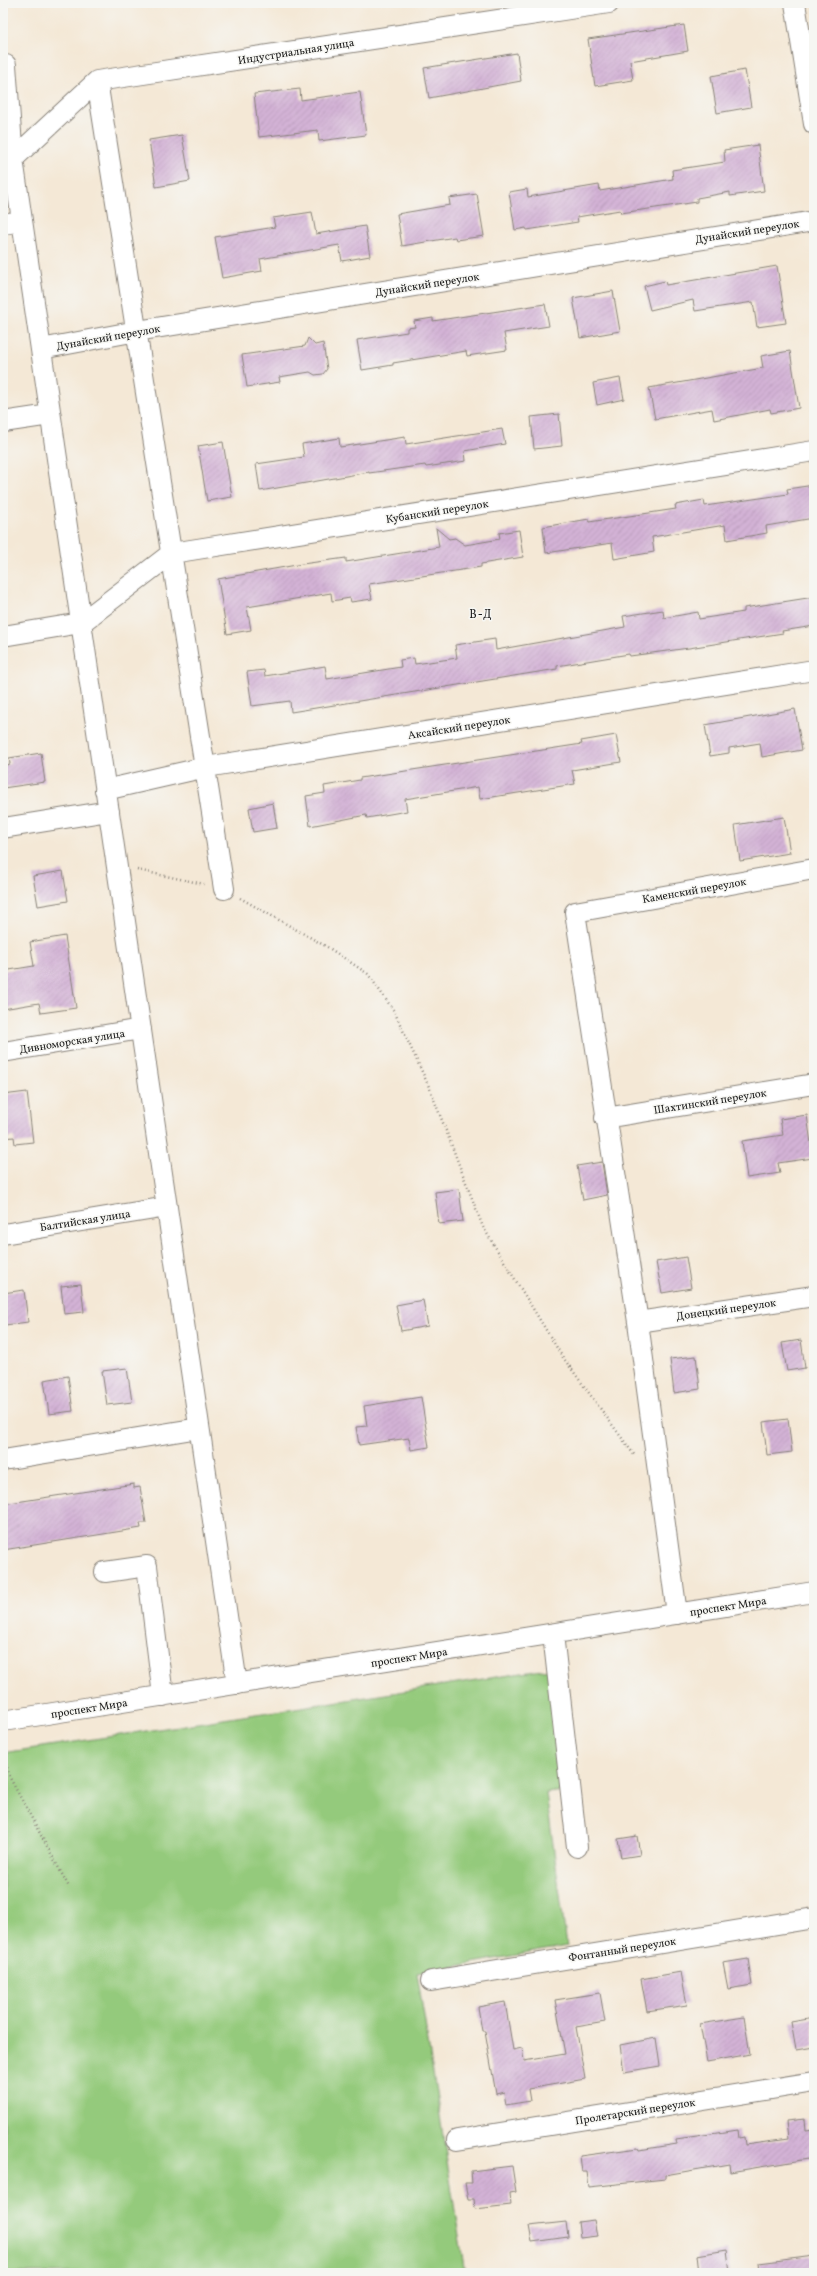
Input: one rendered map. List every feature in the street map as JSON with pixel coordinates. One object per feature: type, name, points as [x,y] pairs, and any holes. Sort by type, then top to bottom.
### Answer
[{"type":"street","name":"Индустриальная улица","points":[[97,82],[609,3]]},
{"type":"street","points":[[795,3],[814,124]]},
{"type":"street","points":[[6,65],[13,160],[12,223],[41,349],[236,1684]]},
{"type":"street","points":[[13,160],[97,82]]},
{"type":"street","points":[[97,82],[224,888]]},
{"type":"street","name":"Дунайский переулок","points":[[41,349],[137,331],[814,221]]},
{"type":"street","points":[[3,422],[50,415]]},
{"type":"street","name":"Кубанский переулок","points":[[81,623],[172,554],[814,451]]},
{"type":"street","points":[[3,636],[81,623]]},
{"type":"street","name":"Аксайский переулок","points":[[106,790],[206,768],[814,670]]},
{"type":"street","points":[[3,828],[109,811]]},
{"type":"street","name":"Каменский переулок","points":[[605,1118],[575,912],[814,869]]},
{"type":"street","name":"Дивноморская улица","points":[[3,1052],[141,1029]]},
{"type":"street","name":"Шахтинский переулок","points":[[605,1118],[814,1084]]},
{"type":"street","points":[[605,1118],[638,1322],[677,1614]]},
{"type":"street","name":"Балтийская улица","points":[[3,1234],[166,1207]]},
{"type":"street","name":"Донецкий переулок","points":[[638,1322],[814,1296]]},
{"type":"street","points":[[3,1460],[199,1428]]},
{"type":"street","points":[[105,1572],[147,1566],[164,1696]]},
{"type":"street","name":"проспект Мира","points":[[3,1721],[814,1592]]},
{"type":"street","points":[[553,1634],[577,1847]]},
{"type":"street","name":"Фонтанный переулок","points":[[431,1980],[814,1918]]},
{"type":"street","name":"Пролетарский переулок","points":[[457,2140],[814,2082]]},
{"type":"path","points":[[117,866],[224,888],[329,948],[368,974],[394,1011],[430,1088],[483,1227],[562,1356],[637,1459]]},
{"type":"path","points":[[3,1752],[10,1778],[70,1887]]},
{"type":"green space","points":[[548,1669],[564,1791],[546,1793],[567,1946],[417,1973],[465,2273],[3,2273],[3,1753]]},
{"type":"building","points":[[684,25],[688,51],[630,61],[633,80],[595,86],[588,39]]},
{"type":"building","points":[[517,53],[521,81],[429,98],[424,68]]},
{"type":"building","points":[[745,70],[751,107],[717,113],[711,76]]},
{"type":"building","points":[[300,89],[301,100],[360,92],[366,135],[319,141],[318,130],[259,137],[254,94]]},
{"type":"building","points":[[182,135],[190,181],[156,187],[149,140]]},
{"type":"building","points":[[758,145],[764,191],[730,196],[730,192],[697,198],[697,202],[621,213],[620,210],[577,217],[578,222],[527,230],[526,228],[515,230],[509,192],[527,189],[528,197],[599,185],[600,191],[673,179],[672,170],[725,162],[724,150]]},
{"type":"building","points":[[477,194],[484,236],[456,240],[455,237],[402,246],[397,214],[450,205],[449,198]]},
{"type":"building","points":[[312,212],[316,234],[365,226],[370,256],[342,261],[339,245],[260,259],[262,271],[222,278],[215,237],[275,227],[273,218]]},
{"type":"building","points":[[777,266],[786,323],[757,327],[753,302],[695,311],[693,300],[650,310],[644,286],[665,281],[666,285]]},
{"type":"building","points":[[613,291],[620,331],[580,338],[573,298]]},
{"type":"building","points":[[545,304],[549,326],[504,333],[507,350],[467,356],[466,351],[393,363],[393,365],[362,370],[357,340],[407,332],[407,328],[415,327],[414,321],[433,318],[433,321]]},
{"type":"building","points":[[308,338],[315,345],[323,343],[327,369],[323,374],[315,375],[310,372],[279,377],[280,382],[247,387],[242,355],[305,346]]},
{"type":"building","points":[[790,351],[799,408],[771,413],[770,409],[714,420],[712,409],[655,419],[649,388],[763,368],[761,356]]},
{"type":"building","points":[[620,378],[624,399],[597,405],[593,383]]},
{"type":"building","points":[[559,414],[562,446],[534,449],[531,417]]},
{"type":"building","points":[[502,429],[505,444],[465,451],[466,461],[426,467],[425,465],[369,472],[260,491],[256,464],[304,457],[302,444],[339,438],[340,447],[405,437],[406,444]]},
{"type":"building","points":[[223,442],[232,497],[207,501],[198,446]]},
{"type":"building","points":[[814,485],[814,518],[766,526],[767,533],[727,540],[725,525],[652,537],[654,552],[614,559],[612,543],[546,553],[543,527],[589,519],[589,522],[676,509],[675,505],[704,500],[705,506],[788,494],[787,489]]},
{"type":"building","points":[[436,528],[449,539],[455,538],[465,545],[500,539],[499,533],[519,530],[523,557],[481,564],[481,567],[369,584],[372,599],[351,602],[350,598],[332,601],[331,593],[247,607],[251,630],[227,634],[218,579],[302,564],[346,558],[346,562],[439,547]]},
{"type":"building","points":[[814,597],[814,626],[782,631],[783,633],[689,648],[630,656],[629,654],[557,666],[557,669],[291,712],[290,701],[252,706],[247,672],[264,670],[265,676],[325,666],[327,679],[401,667],[400,660],[414,658],[415,664],[457,658],[455,645],[495,639],[496,650],[625,627],[623,616],[663,610],[664,618],[698,612],[699,619],[744,612],[744,608]]},
{"type":"building","points":[[795,709],[802,750],[762,757],[760,743],[729,748],[729,753],[710,756],[705,725]]},
{"type":"building","points":[[616,735],[621,762],[572,770],[575,784],[480,799],[478,787],[405,799],[407,811],[367,818],[366,815],[310,826],[306,796],[325,793],[324,786],[360,780],[360,778],[582,744],[581,741]]},
{"type":"building","points":[[41,753],[45,782],[3,788],[3,766],[10,764],[9,758]]},
{"type":"building","points":[[273,803],[277,828],[253,832],[249,808]]},
{"type":"building","points":[[784,817],[790,853],[740,861],[735,825]]},
{"type":"building","points":[[63,871],[68,901],[38,906],[33,876]]},
{"type":"building","points":[[65,936],[76,1008],[41,1013],[39,1003],[3,1009],[3,971],[34,966],[30,942]]},
{"type":"building","points":[[27,1092],[33,1142],[15,1144],[14,1137],[3,1138],[3,1095]]},
{"type":"building","points":[[807,1115],[813,1158],[778,1163],[780,1173],[747,1178],[742,1141],[783,1135],[780,1119]]},
{"type":"building","points":[[602,1162],[607,1195],[583,1200],[577,1166]]},
{"type":"building","points":[[459,1189],[463,1221],[439,1224],[435,1192]]},
{"type":"building","points":[[686,1257],[691,1288],[662,1293],[656,1262]]},
{"type":"building","points":[[81,1284],[84,1312],[64,1314],[61,1286]]},
{"type":"building","points":[[24,1290],[28,1322],[5,1325],[3,1293]]},
{"type":"building","points":[[423,1300],[428,1326],[401,1331],[396,1305]]},
{"type":"building","points":[[801,1340],[805,1368],[787,1371],[782,1343]]},
{"type":"building","points":[[696,1356],[700,1389],[674,1393],[670,1359]]},
{"type":"building","points":[[127,1368],[132,1402],[107,1405],[102,1371]]},
{"type":"building","points":[[68,1376],[73,1411],[49,1414],[44,1380]]},
{"type":"building","points":[[421,1397],[429,1447],[411,1450],[409,1438],[359,1445],[356,1427],[367,1426],[364,1406]]},
{"type":"building","points":[[788,1419],[792,1452],[767,1455],[763,1422]]},
{"type":"building","points":[[134,1484],[134,1488],[140,1487],[146,1523],[140,1523],[141,1528],[3,1550],[3,1504]]},
{"type":"building","points":[[637,1836],[640,1855],[621,1858],[618,1839]]},
{"type":"building","points":[[748,1959],[752,1985],[728,1989],[723,1963]]},
{"type":"building","points":[[681,1972],[687,2005],[647,2011],[641,1979]]},
{"type":"building","points":[[600,1993],[605,2022],[576,2027],[585,2079],[528,2089],[530,2101],[506,2105],[504,2092],[496,2094],[485,2031],[482,2031],[478,2007],[505,2002],[513,2050],[522,2048],[524,2061],[565,2054],[555,2000]]},
{"type":"building","points":[[744,2017],[750,2054],[707,2062],[700,2024]]},
{"type":"building","points":[[814,2018],[814,2047],[796,2050],[791,2022]]},
{"type":"building","points":[[656,2038],[660,2066],[624,2072],[620,2045]]},
{"type":"building","points":[[805,2119],[806,2130],[814,2129],[814,2158],[730,2172],[729,2164],[665,2175],[665,2179],[589,2187],[587,2172],[582,2172],[580,2156],[638,2148],[639,2150],[677,2144],[676,2139],[738,2130],[739,2138],[744,2137],[745,2145],[788,2139],[786,2121]]},
{"type":"building","points":[[512,2166],[516,2192],[510,2193],[511,2205],[475,2209],[474,2199],[468,2199],[465,2183],[472,2183],[471,2171]]},
{"type":"building","points":[[594,2220],[597,2236],[580,2238],[578,2222]]},
{"type":"building","points":[[566,2222],[568,2237],[532,2242],[529,2226]]},
{"type":"building","points":[[727,2250],[730,2273],[699,2273],[697,2255]]},
{"type":"building","points":[[814,2256],[814,2273],[760,2273],[759,2263]]},
{"type":"district","name":"В-Д","points":[[481,614]]}]
